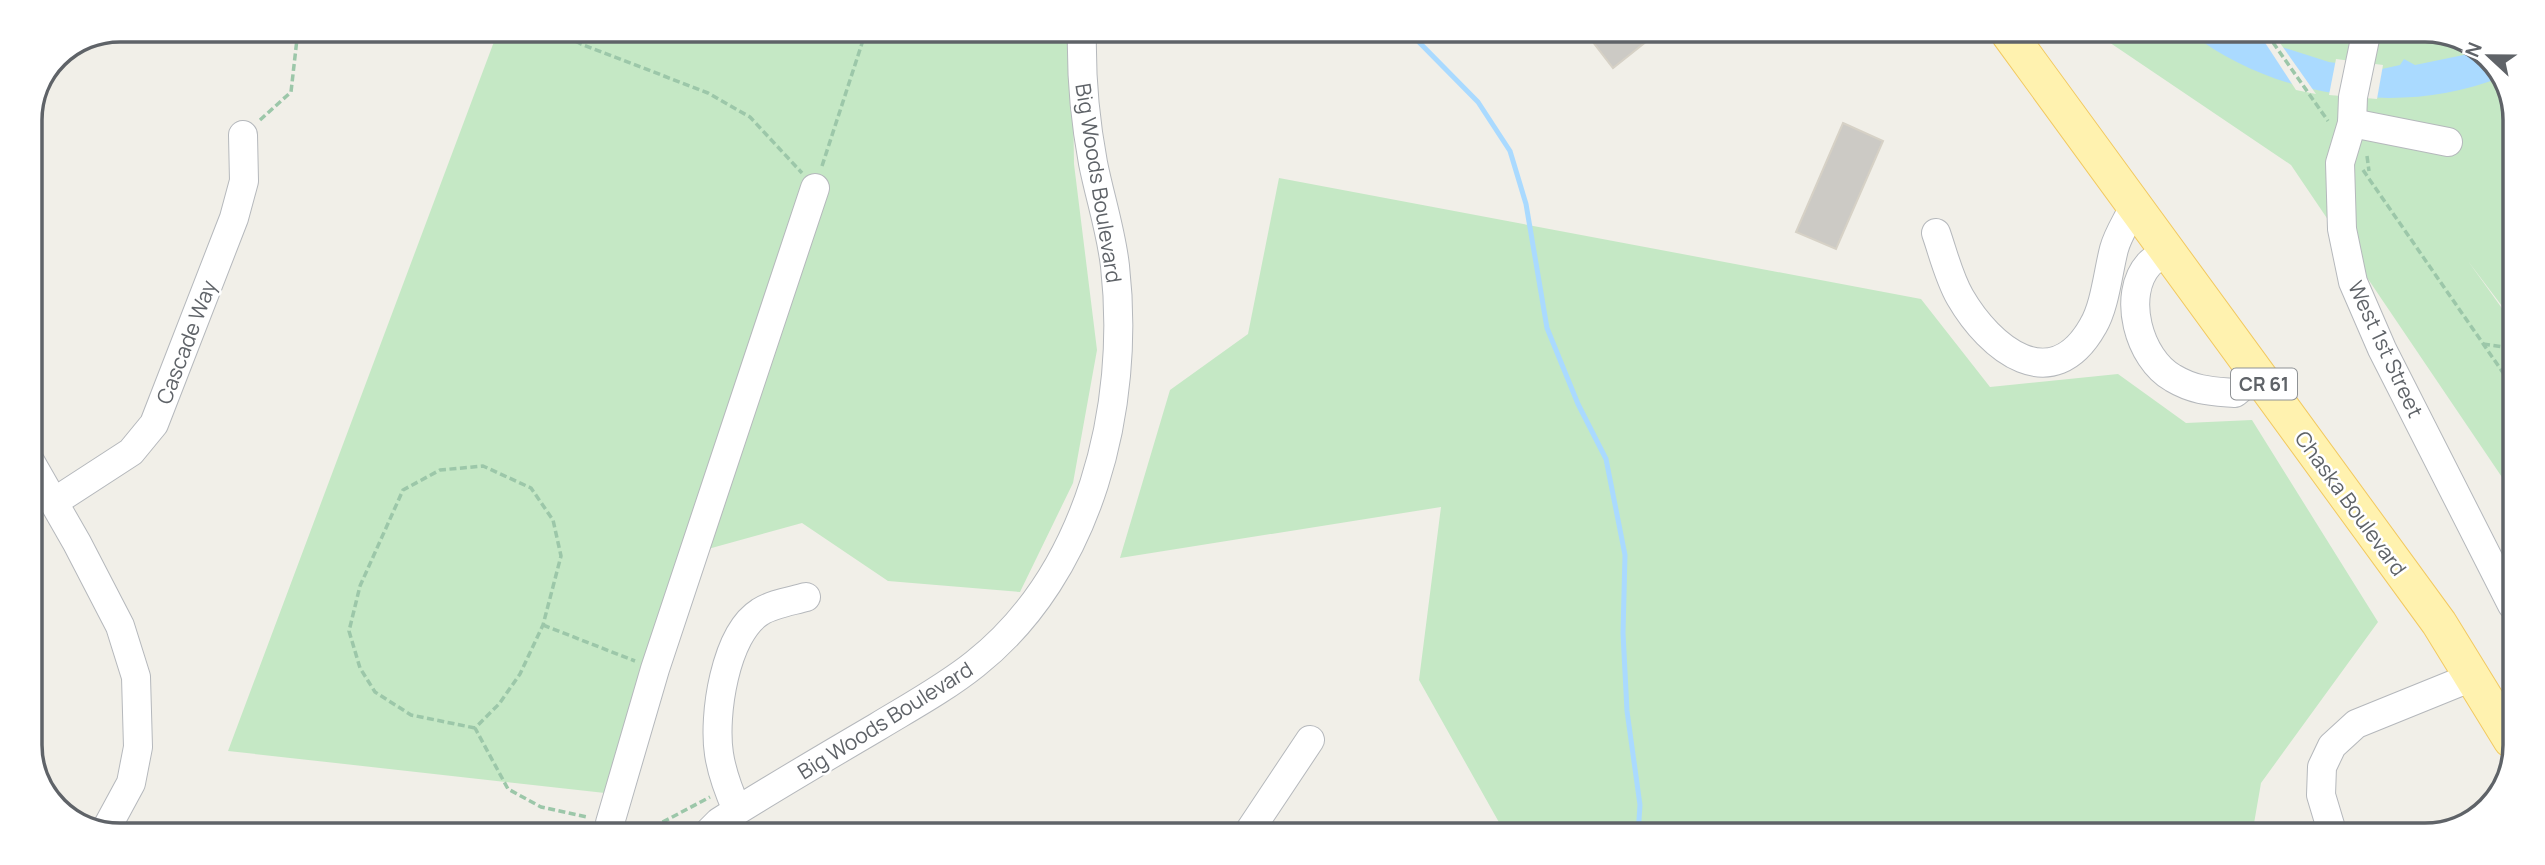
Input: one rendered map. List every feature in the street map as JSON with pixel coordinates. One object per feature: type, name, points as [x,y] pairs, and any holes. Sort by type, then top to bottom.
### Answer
[{"type":"main road","name":"Chaska Boulevard","points":[[2015,42],[2440,623],[2503,727]]},
{"type":"street","name":"Big Woods Boulevard","points":[[722,821],[921,701],[975,665],[1014,628],[1033,605],[1069,546],[1095,480],[1104,444],[1116,363],[1115,267],[1086,124],[1082,42]]},
{"type":"street","name":"West 1st Street","points":[[2363,47],[2359,116],[2340,163],[2342,229],[2353,282],[2382,349],[2503,587]]},
{"type":"street","points":[[2359,116],[2448,142]]},
{"type":"street","name":"Cascade Way","points":[[54,502],[131,452],[154,424],[234,218],[244,181],[243,135]]},
{"type":"street","points":[[611,823],[655,669],[815,188]]},
{"type":"street","points":[[1936,233],[1959,295],[1980,328],[2000,347],[2020,358],[2040,363],[2059,361],[2074,352],[2095,324],[2115,246],[2134,206]]},
{"type":"street","points":[[2167,251],[2149,264],[2135,299],[2135,323],[2148,352],[2170,377],[2198,390],[2235,393],[2257,375]]},
{"type":"street","points":[[42,482],[120,626],[136,677],[138,747],[131,783],[110,822]]},
{"type":"street","points":[[722,821],[724,777],[718,751],[718,721],[734,645],[745,626],[760,612],[806,597]]},
{"type":"street","points":[[2329,823],[2320,795],[2322,767],[2332,746],[2356,724],[2472,677]]},
{"type":"street","points":[[1255,823],[1310,740]]},
{"type":"path","points":[[243,135],[291,92],[297,42]]},
{"type":"path","points":[[577,42],[708,93],[750,117],[815,188],[862,42]]},
{"type":"path","points":[[2272,42],[2312,100]]},
{"type":"path","points":[[2376,191],[2503,373]]},
{"type":"path","points":[[2483,344],[2503,347]]},
{"type":"path","points":[[483,466],[531,488],[553,520],[561,556],[543,625],[520,674],[499,704],[475,728],[411,715],[376,692],[359,668],[349,631],[360,586],[403,491],[440,470],[483,466]]},
{"type":"path","points":[[543,625],[655,669]]},
{"type":"path","points":[[475,728],[508,789],[541,807],[596,823]]},
{"type":"green space","points":[[494,42],[1072,42],[1074,164],[1097,350],[1073,483],[1020,592],[888,581],[802,523],[679,557],[614,794],[228,751]]},
{"type":"green space","points":[[2109,42],[2435,43],[2454,48],[2454,91],[2497,91],[2503,115],[2503,307],[2468,261],[2503,310],[2503,479],[2291,165]]},
{"type":"green space","points":[[1279,178],[1921,299],[1990,387],[2118,374],[2186,423],[2252,420],[2378,622],[2261,783],[2254,823],[1499,823],[1419,680],[1441,507],[1120,558],[1170,390],[1248,334]]},
{"type":"water","points":[[2204,42],[2266,42],[2329,62],[2382,69],[2400,65],[2404,59],[2415,65],[2454,57],[2454,91],[2423,96],[2382,98],[2300,86],[2225,56]]},
{"type":"pier","points":[[2265,42],[2280,43],[2316,94],[2296,90]]},
{"type":"pier","points":[[2336,59],[2383,65],[2377,99],[2329,95]]},
{"type":"building","points":[[1593,42],[1646,42],[1613,68]]},
{"type":"building","points":[[1843,123],[1883,141],[1836,249],[1796,232]]},
{"type":"waterway","points":[[1419,42],[1478,102],[1510,151],[1526,204],[1547,328],[1578,404],[1606,459],[1625,555],[1623,633],[1627,711],[1640,805],[1639,823]]}]
